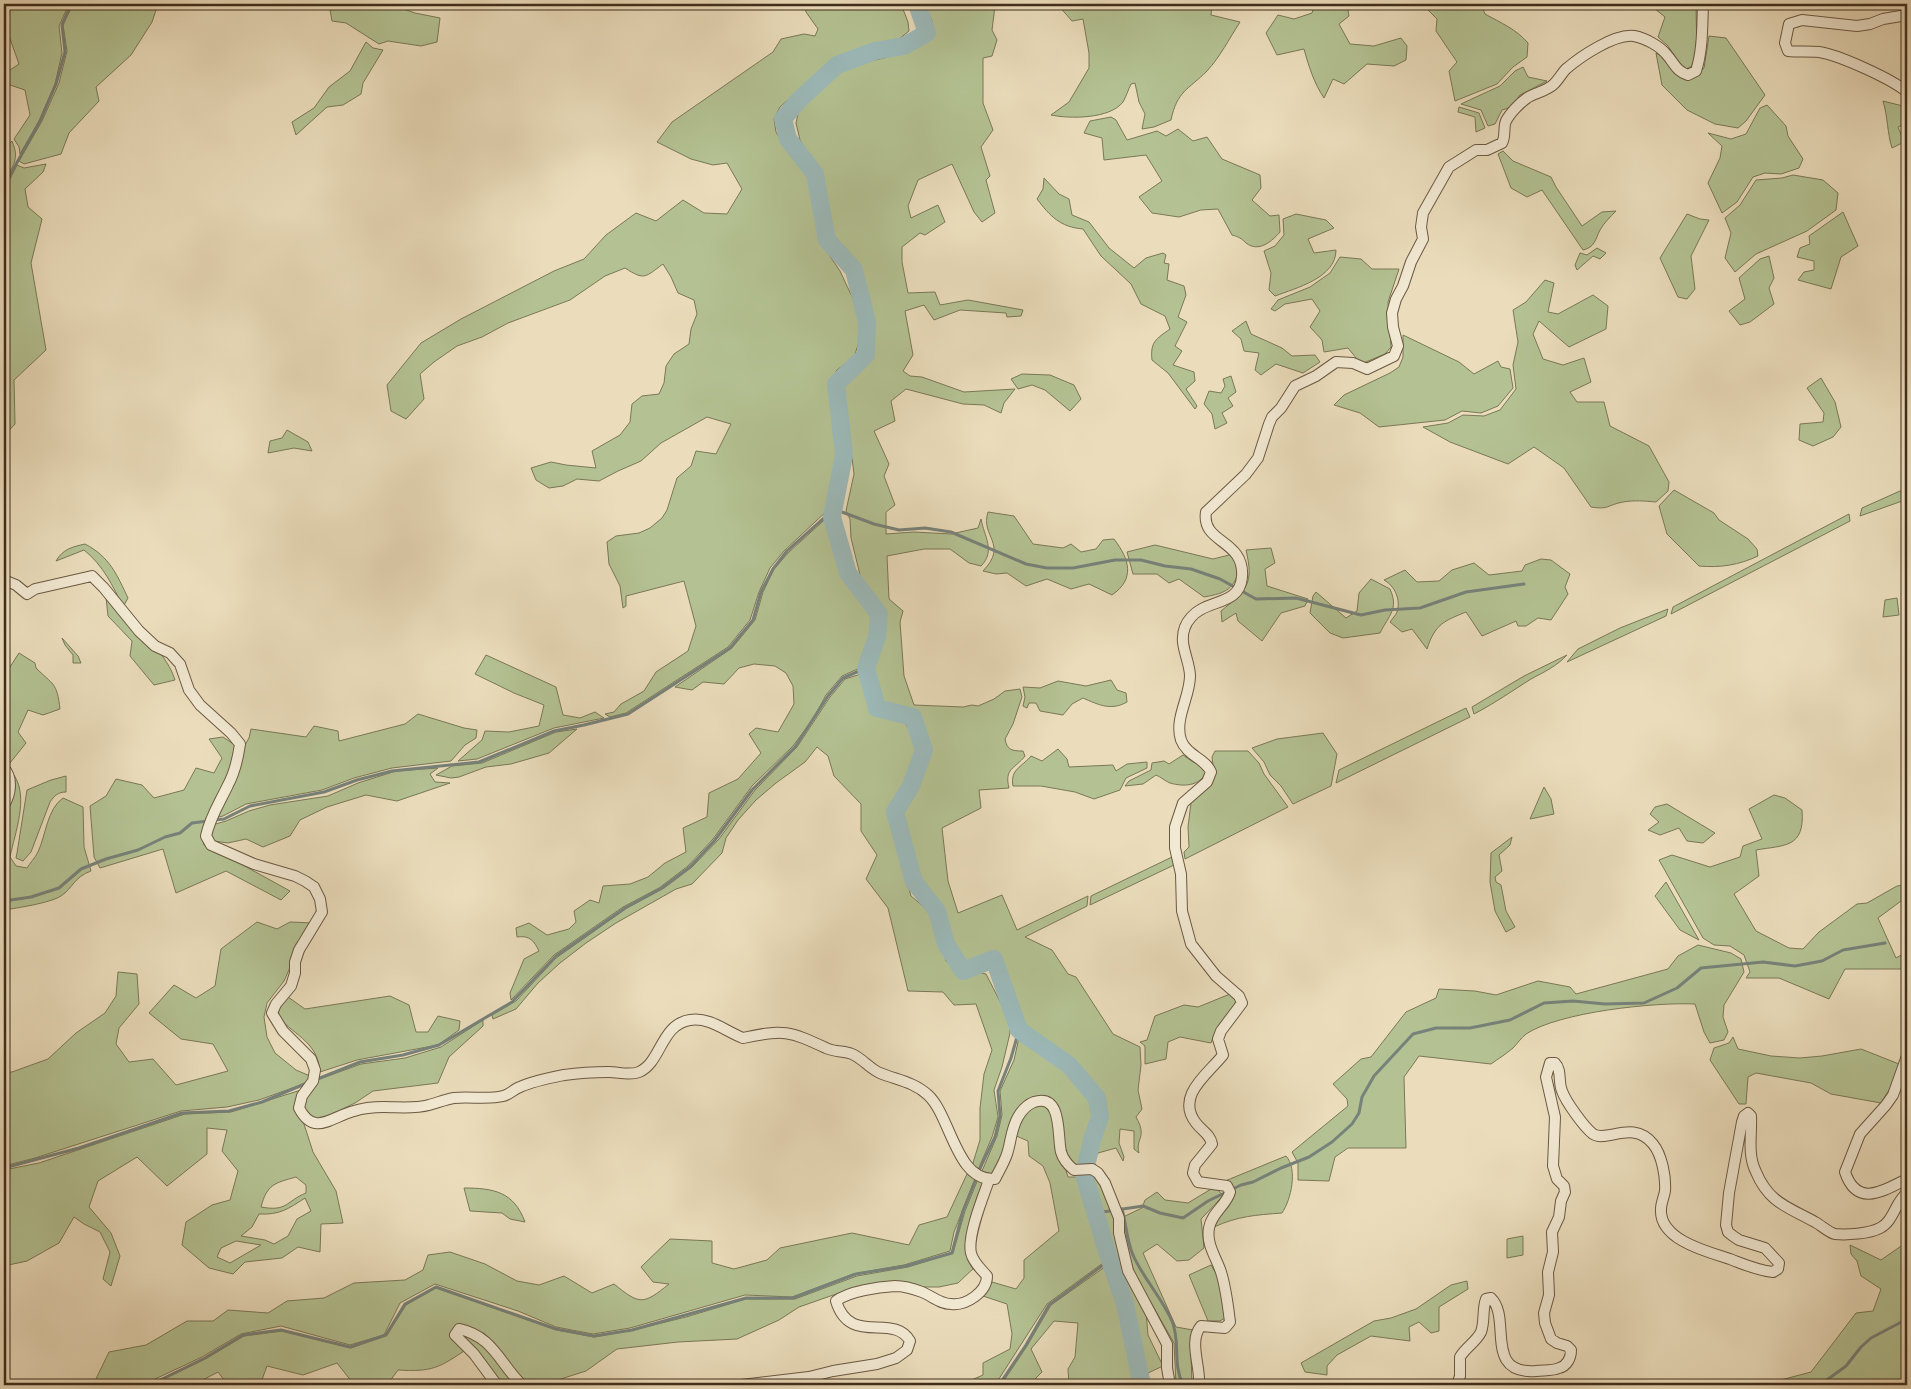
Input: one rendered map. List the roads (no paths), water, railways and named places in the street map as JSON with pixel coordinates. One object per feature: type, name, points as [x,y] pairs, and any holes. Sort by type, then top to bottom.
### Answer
[{"type":"street","points":[[1199,1385],[1195,1343],[1197,1330],[1201,1326],[1225,1328],[1230,1322],[1221,1272],[1212,1252],[1209,1230],[1212,1218],[1228,1200],[1230,1192],[1227,1186],[1198,1182],[1193,1173],[1196,1165],[1212,1144],[1210,1137],[1195,1122],[1190,1112],[1190,1100],[1195,1086],[1223,1055],[1218,1039],[1220,1031],[1242,1003],[1239,996],[1216,976],[1191,944],[1182,911],[1181,874],[1175,848],[1175,827],[1183,803],[1207,782],[1211,772],[1208,765],[1187,751],[1179,730],[1190,675],[1184,650],[1183,638],[1185,627],[1198,611],[1222,602],[1235,594],[1242,580],[1241,560],[1237,553],[1207,527],[1205,520],[1206,512],[1230,486],[1246,474],[1258,458],[1272,417],[1281,408],[1295,386],[1316,376],[1336,362],[1353,363],[1367,369],[1394,356],[1398,346],[1392,327],[1392,313],[1396,298],[1423,239],[1421,227],[1423,213],[1449,167],[1476,150],[1487,150],[1502,143],[1505,137],[1505,122],[1516,108],[1527,98],[1553,85],[1565,70],[1582,55],[1599,46],[1620,38],[1633,36],[1658,46],[1667,54],[1679,72],[1688,76],[1696,71],[1702,40],[1703,4]]},
{"type":"street","points":[[1907,15],[1857,26],[1802,20],[1789,24],[1785,43],[1788,51],[1818,52],[1833,56],[1900,85],[1907,92]]},
{"type":"street","points":[[4,580],[16,585],[27,594],[35,589],[92,576],[139,631],[155,646],[170,654],[180,664],[189,690],[200,705],[231,733],[240,744],[237,762],[229,784],[209,822],[206,836],[211,845],[254,864],[296,876],[314,887],[320,899],[322,912],[298,950],[291,986],[272,1012],[283,1031],[311,1059],[315,1070],[314,1082],[302,1096],[299,1108],[305,1118],[312,1123],[325,1123],[336,1117],[369,1108],[406,1108],[428,1106],[452,1098],[505,1096],[521,1086],[566,1075],[610,1072],[630,1074],[640,1071],[649,1064],[663,1040],[680,1023],[700,1019],[721,1026],[743,1038],[772,1032],[802,1037],[828,1049],[853,1054],[879,1072],[916,1085],[935,1102],[965,1163],[986,1179],[995,1179],[1007,1153],[1011,1133],[1017,1118],[1026,1106],[1037,1101],[1046,1102],[1052,1105],[1057,1117],[1061,1153],[1066,1162],[1074,1170],[1092,1169],[1098,1173],[1105,1183],[1119,1218],[1119,1233],[1128,1271],[1167,1344],[1167,1368],[1170,1385]]},
{"type":"street","points":[[4,768],[11,782],[4,805]]},
{"type":"street","points":[[1907,1056],[1893,1095],[1860,1134],[1845,1172],[1848,1182],[1853,1188],[1870,1194],[1889,1190],[1907,1179]]},
{"type":"street","points":[[1457,1385],[1460,1376],[1460,1357],[1480,1334],[1486,1299],[1491,1298],[1495,1302],[1505,1359],[1512,1366],[1530,1371],[1559,1369],[1571,1357],[1571,1350],[1567,1346],[1551,1339],[1545,1323],[1544,1313],[1549,1295],[1548,1272],[1554,1252],[1552,1232],[1559,1217],[1561,1201],[1565,1192],[1564,1186],[1557,1179],[1553,1166],[1555,1117],[1546,1077],[1550,1063],[1555,1063],[1559,1067],[1562,1093],[1574,1112],[1596,1136],[1632,1132],[1640,1134],[1654,1145],[1659,1156],[1665,1182],[1660,1210],[1662,1218],[1671,1233],[1700,1251],[1755,1270],[1773,1272],[1778,1269],[1778,1262],[1770,1252],[1757,1245],[1740,1240],[1728,1232],[1726,1225],[1729,1193],[1742,1122],[1744,1116],[1748,1114],[1751,1116],[1751,1160],[1766,1190],[1782,1206],[1831,1232],[1836,1234],[1864,1233],[1884,1226],[1892,1217],[1900,1199],[1907,1193]]},
{"type":"street","points":[[741,1385],[809,1377],[877,1364],[896,1358],[907,1350],[910,1341],[905,1333],[893,1328],[865,1328],[854,1325],[838,1308],[836,1302],[843,1296],[859,1291],[896,1286],[924,1293],[938,1301],[951,1305],[966,1301],[980,1292],[987,1283],[987,1276],[977,1265],[970,1245],[986,1179]]},
{"type":"street","points":[[497,1385],[470,1349],[455,1335],[459,1329],[472,1332],[482,1338],[505,1362],[522,1385]]},
{"type":"waterway","points":[[4,186],[40,121],[56,84],[65,52],[62,25],[71,4]]},
{"type":"waterway","points":[[917,4],[927,33],[904,46],[875,51],[837,65],[799,100],[783,119],[788,139],[815,174],[827,240],[854,270],[867,322],[866,355],[836,384],[844,455],[832,517],[848,573],[879,614],[877,637],[866,668],[877,708],[913,717],[924,750],[911,786],[895,812],[914,882],[937,911],[946,944],[963,971],[994,959],[1019,1030],[1069,1065],[1097,1098],[1100,1117],[1092,1140],[1084,1175],[1125,1304],[1142,1385]]},
{"type":"waterway","points":[[214,820],[224,819],[250,806],[324,792],[357,780],[392,771],[479,762],[554,731],[628,714],[730,648],[753,620],[761,592],[773,569],[787,551],[834,509],[874,524],[899,530],[925,528],[951,532],[1026,564],[1047,568],[1073,568],[1115,560],[1141,560],[1165,566],[1191,569],[1220,579],[1256,599],[1296,598],[1361,615],[1385,610],[1420,608],[1466,592],[1524,584]]},
{"type":"waterway","points":[[315,1080],[360,1062],[403,1055],[439,1045],[512,1002],[556,956],[625,908],[662,888],[690,867],[715,840],[752,790],[795,747],[828,696],[843,678],[866,668]]},
{"type":"waterway","points":[[4,901],[31,897],[59,888],[81,869],[106,859],[138,850],[165,837],[180,833],[192,823],[208,821]]},
{"type":"waterway","points":[[1096,1213],[1143,1206],[1160,1213],[1183,1218],[1208,1201],[1241,1185],[1253,1182],[1309,1157],[1332,1142],[1352,1124],[1359,1113],[1362,1097],[1374,1076],[1413,1034],[1436,1028],[1470,1028],[1510,1020],[1544,1003],[1573,1001],[1605,1004],[1644,1003],[1677,988],[1701,968],[1763,962],[1795,966],[1822,961],[1843,950],[1885,943]]},
{"type":"waterway","points":[[150,1385],[205,1358],[243,1335],[281,1330],[350,1347],[386,1335],[405,1304],[436,1287],[556,1329],[594,1336],[632,1330],[746,1298],[793,1298],[856,1274],[906,1266],[952,1253],[963,1211],[995,1137],[1000,1116],[998,1091],[1011,1058],[1019,1030]]},
{"type":"waterway","points":[[4,1168],[79,1148],[182,1113],[229,1111],[262,1102],[307,1083]]},
{"type":"waterway","points":[[1122,1209],[1133,1255],[1163,1304],[1175,1329],[1178,1368],[1183,1385]]},
{"type":"waterway","points":[[999,1385],[1026,1345],[1049,1305],[1110,1260]]},
{"type":"waterway","points":[[1820,1385],[1846,1366],[1871,1338],[1907,1319]]}]
